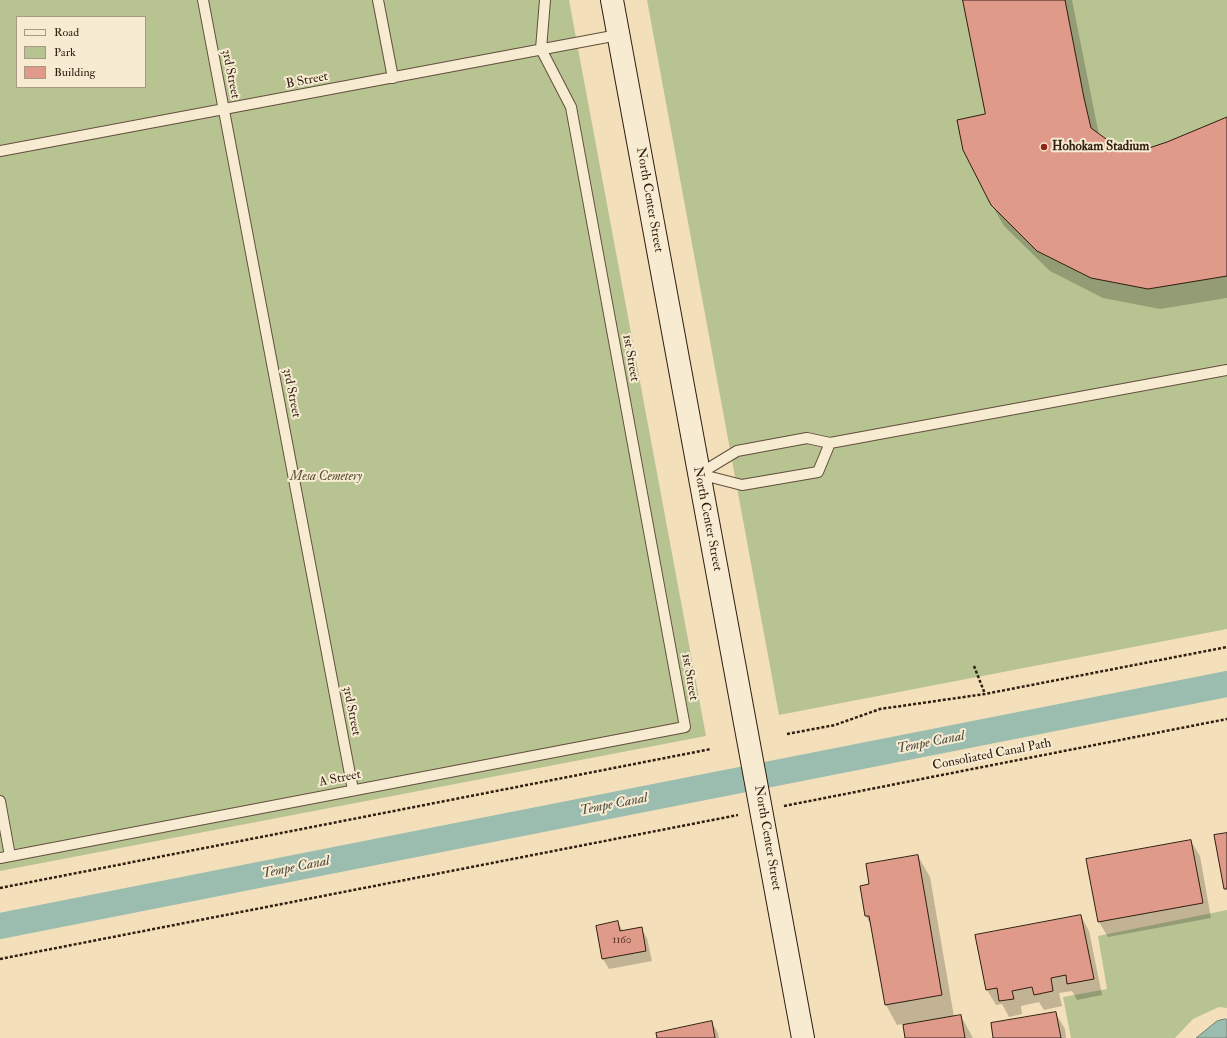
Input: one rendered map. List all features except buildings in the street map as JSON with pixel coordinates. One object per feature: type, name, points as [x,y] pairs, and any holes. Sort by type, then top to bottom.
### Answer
[{"type":"street","name":"North Center Street","points":[[612,0],[803,1038]]},
{"type":"lane","name":"3rd Street","points":[[203,0],[353,790]]},
{"type":"lane","points":[[378,0],[393,78]]},
{"type":"lane","points":[[541,49],[546,0]]},
{"type":"lane","name":"B Street","points":[[0,151],[618,35]]},
{"type":"lane","name":"1st Street","points":[[541,49],[571,107],[685,727]]},
{"type":"lane","points":[[698,474],[737,451],[807,438],[830,443],[1227,370]]},
{"type":"lane","points":[[698,474],[742,485],[818,472],[830,443]]},
{"type":"lane","name":"A Street","points":[[5,857],[685,727]]},
{"type":"lane","points":[[0,801],[5,857]]},
{"type":"path","points":[[787,734],[835,725],[880,709],[985,694],[1227,647]]},
{"type":"path","points":[[974,666],[985,694]]},
{"type":"path","name":"Consoliated Canal Path","points":[[0,959],[1227,719]]},
{"type":"path","points":[[0,888],[711,750]]},
{"type":"green space","name":"Mesa Cemetery","points":[[0,0],[569,0],[706,736],[0,871]]},
{"type":"green space","points":[[647,0],[1227,0],[1227,629],[779,715]]},
{"type":"green space","points":[[1227,910],[1227,1008],[1219,1007],[1193,1019],[1175,1038],[1071,1038],[1063,997],[1107,989],[1098,936]]},
{"type":"shaded area","points":[[1226,1019],[1227,1038],[1196,1038],[1217,1021]]},
{"type":"waterway","name":"Tempe Canal","points":[[0,926],[1227,684]]},
{"type":"place","name":"Hohokam Stadium","points":[[1044,147]]}]
